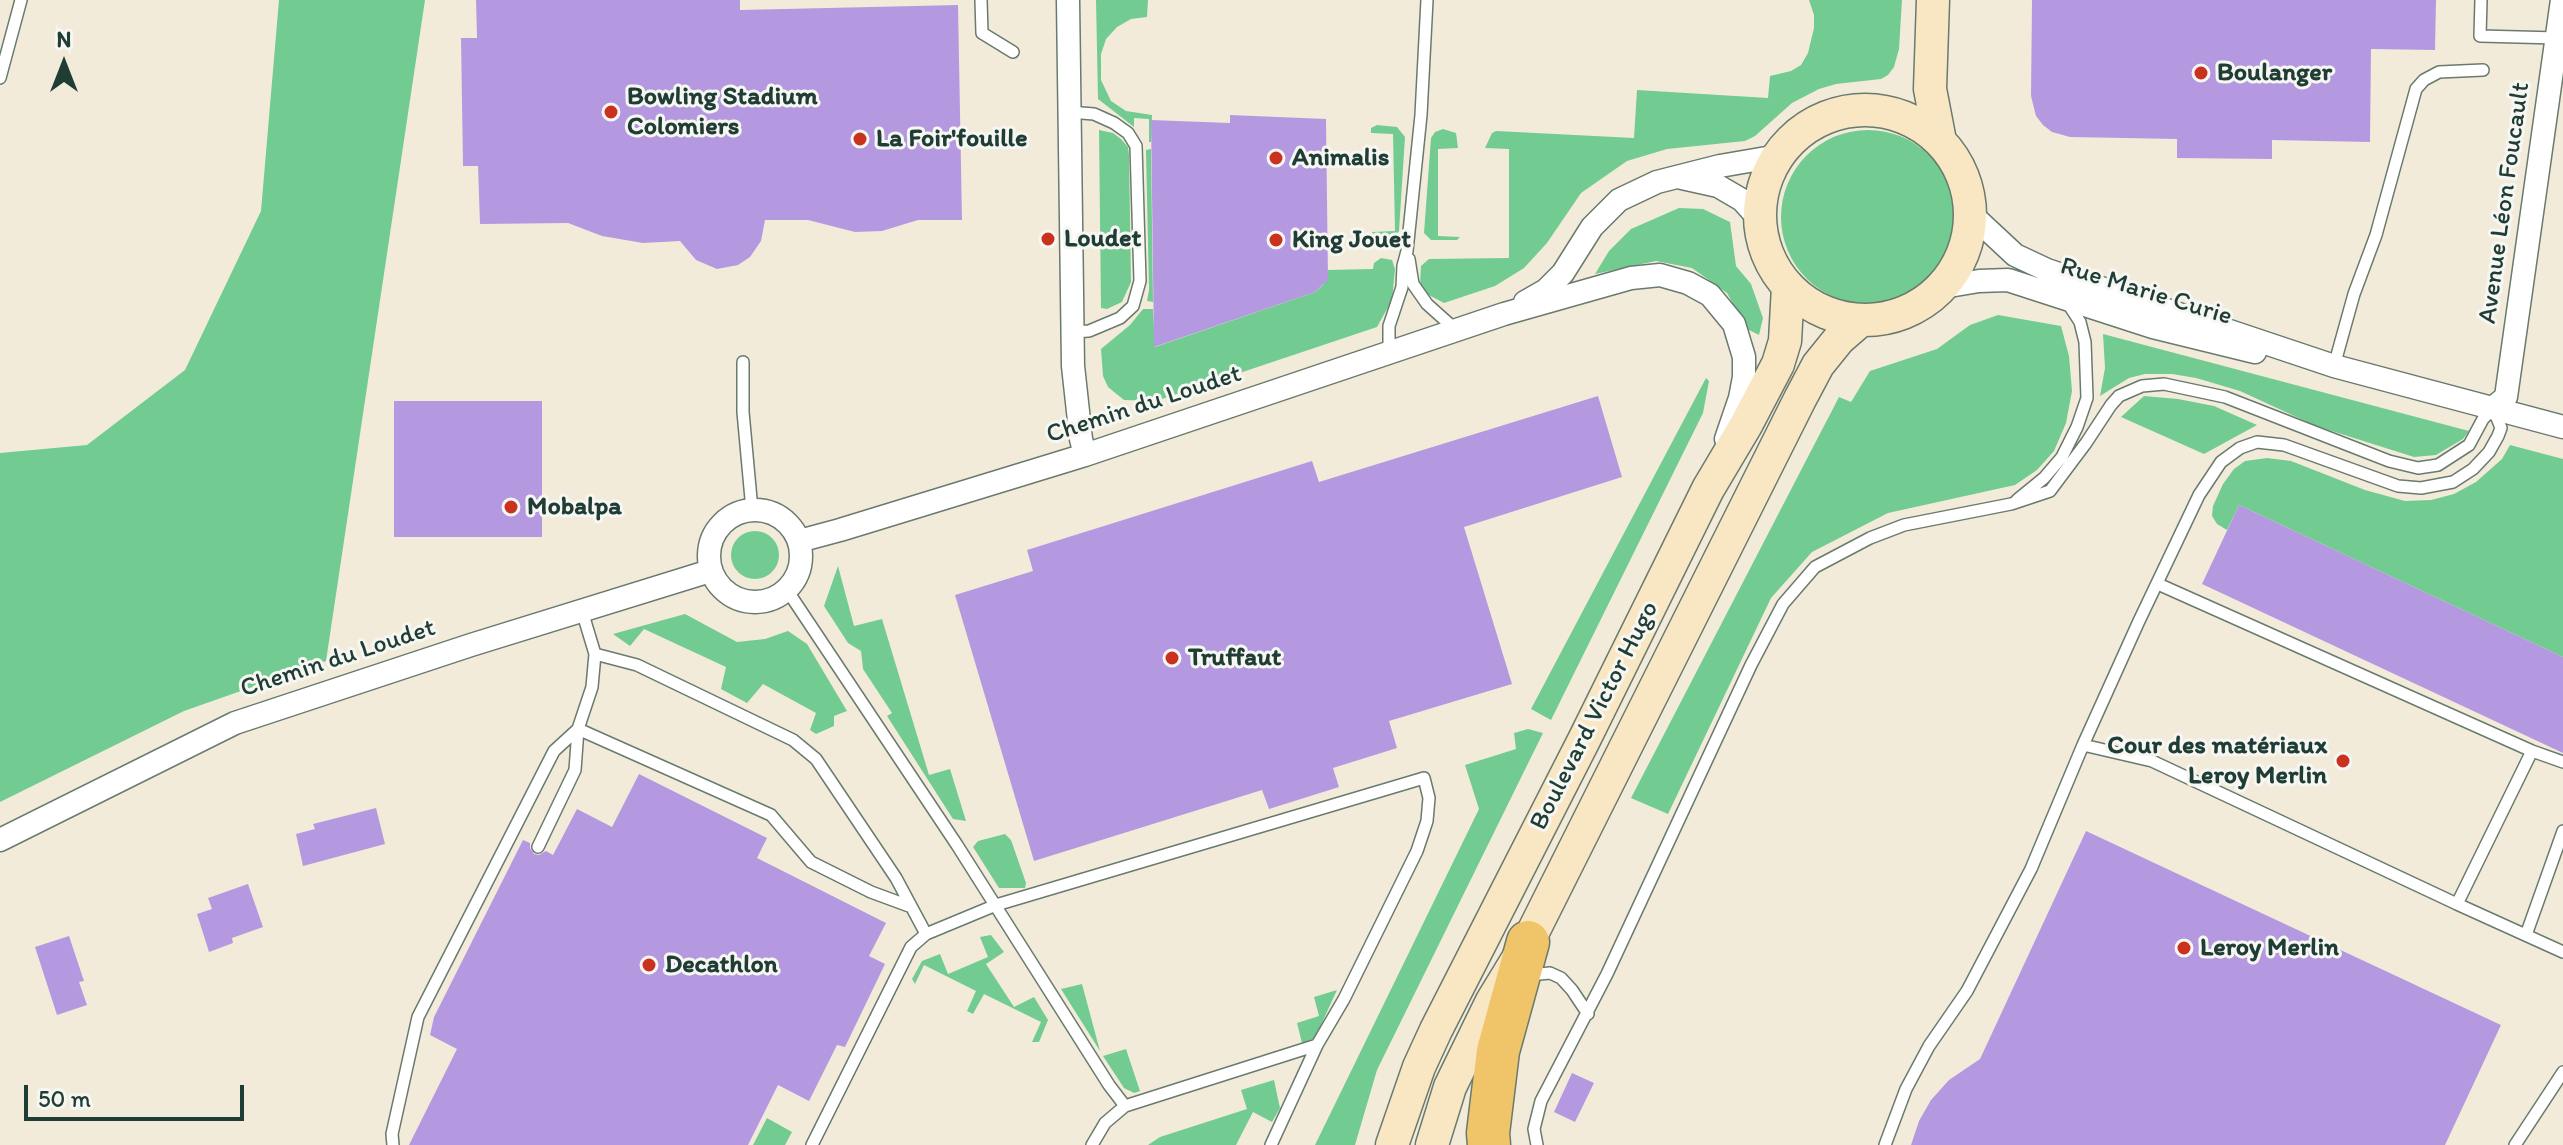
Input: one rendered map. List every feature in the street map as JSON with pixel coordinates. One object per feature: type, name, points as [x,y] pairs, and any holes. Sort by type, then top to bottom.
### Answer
[{"type":"highway","points":[[1489,1145],[1498,1051],[1517,967]]},
{"type":"main road","points":[[1880,111],[1900,97],[1914,76],[1932,14]]},
{"type":"main road","points":[[1932,14],[1930,89],[1940,141]]},
{"type":"main road","points":[[1856,110],[1880,111],[1912,121],[1940,141],[1963,175],[1971,214],[1970,230],[1961,260],[1943,287],[1906,312],[1884,319],[1861,320],[1821,310],[1788,287],[1773,266],[1763,243],[1759,219],[1763,186],[1778,156],[1793,138],[1812,124],[1856,110]]},
{"type":"main road","name":"Boulevard Victor Hugo","points":[[1392,1145],[1405,1104],[1436,1030],[1708,489],[1778,364],[1785,341],[1788,287]]},
{"type":"main road","name":"Boulevard Victor Hugo","points":[[1432,1145],[1450,1087],[1517,967],[1800,399],[1818,365],[1839,339],[1861,320]]},
{"type":"street","points":[[1068,0],[1073,366],[1085,455]]},
{"type":"street","name":"Avenue Léon Foucault","points":[[2493,408],[2506,397],[2562,0]]},
{"type":"street","name":"Chemin du Loudet","points":[[1504,314],[1546,290],[1563,273],[1592,227],[1619,200],[1657,182],[1720,166],[1778,156]]},
{"type":"street","name":"Chemin du Loudet","points":[[1680,178],[1718,186],[1742,200],[1759,219]]},
{"type":"street","name":"Rue Marie Curie","points":[[1971,214],[2015,255],[2047,270],[2334,366],[2563,427]]},
{"type":"street","name":"Chemin du Loudet","points":[[799,541],[1085,455],[1504,314],[1631,278],[1660,275],[1688,283],[1710,295],[1734,324],[1744,357],[1740,398],[1708,489]]},
{"type":"street","name":"Rue Marie Curie","points":[[1943,287],[2008,280],[2153,327],[2278,358],[2334,366]]},
{"type":"street","points":[[752,510],[776,514],[794,530],[799,541],[801,567],[787,590],[764,602],[750,603],[725,593],[710,571],[708,557],[716,530],[726,520],[752,510]]},
{"type":"street","name":"Chemin du Loudet","points":[[0,840],[235,723],[710,571]]},
{"type":"lane","points":[[0,78],[21,0]]},
{"type":"lane","points":[[981,0],[982,33],[1013,52]]},
{"type":"lane","points":[[1389,353],[1389,326],[1402,287],[1407,251],[1421,115],[1427,0]]},
{"type":"lane","points":[[2481,0],[2480,36],[2557,38]]},
{"type":"lane","points":[[2334,366],[2354,294],[2376,235],[2416,89],[2424,80],[2439,72],[2483,70]]},
{"type":"lane","points":[[1069,112],[1094,114],[1114,123],[1128,133],[1136,146],[1140,281],[1133,306],[1120,318],[1089,331],[1072,332]]},
{"type":"lane","points":[[1407,251],[1413,284],[1427,304],[1456,330]]},
{"type":"lane","points":[[2011,504],[2044,478],[2062,457],[2087,398],[2085,342],[2080,322],[2065,298]]},
{"type":"lane","points":[[743,362],[743,412],[752,510]]},
{"type":"lane","points":[[1537,1145],[1534,1129],[1541,1101],[1588,1014],[1722,725],[1783,604],[1815,567],[1870,538],[1904,525],[2011,504],[2050,491],[2111,405],[2119,396],[2142,386],[2164,384],[2225,397],[2389,461],[2418,468],[2438,465],[2469,445],[2483,419],[2493,408],[2501,428],[2489,452],[2473,469],[2453,482],[2421,488],[2398,486],[2284,445],[2257,442],[2240,448],[2221,462],[2199,495],[2083,745],[2031,869],[1967,991],[1929,1046],[1902,1098],[1885,1145]]},
{"type":"lane","points":[[2158,584],[2532,751],[2563,762]]},
{"type":"lane","points":[[787,590],[1125,1106]]},
{"type":"lane","points":[[538,847],[575,770],[578,729],[592,687],[595,654],[582,611]]},
{"type":"lane","points":[[595,654],[637,665],[793,740],[816,759],[896,878],[926,934]]},
{"type":"lane","points":[[578,729],[771,815],[811,862],[871,892],[909,906]]},
{"type":"lane","points":[[393,1145],[392,1134],[418,1017],[554,751],[578,729]]},
{"type":"lane","points":[[2083,745],[2152,761],[2563,952]]},
{"type":"lane","points":[[2457,904],[2532,751]]},
{"type":"lane","points":[[812,1145],[911,947],[926,934],[996,905],[1424,778],[1429,798],[1427,821],[1417,851],[1344,999],[1317,1045],[1271,1145]]},
{"type":"lane","points":[[2526,935],[2563,831]]},
{"type":"lane","points":[[1517,967],[1561,978],[1588,1014]]},
{"type":"lane","points":[[1092,1145],[1105,1123],[1125,1106],[1317,1045]]},
{"type":"lane","points":[[2515,1145],[2563,1072]]},
{"type":"green space","points":[[279,0],[425,0],[326,661],[184,711],[0,802],[0,453],[87,445],[185,370],[261,211]]},
{"type":"green space","points":[[1096,0],[1148,0],[1147,17],[1131,19],[1117,27],[1106,39],[1101,54],[1101,80],[1111,101],[1126,111],[1152,115],[1151,142],[1149,119],[1134,118],[1134,127],[1098,99]]},
{"type":"green space","points":[[1809,0],[1902,0],[1899,49],[1894,67],[1888,75],[1881,79],[1819,89],[1792,103],[1745,141],[1667,149],[1627,161],[1581,193],[1547,243],[1524,268],[1495,286],[1444,303],[1425,293],[1420,285],[1421,266],[1429,259],[1509,258],[1509,149],[1485,148],[1492,133],[1634,138],[1637,90],[1768,98],[1770,76],[1801,65],[1808,53],[1814,28]]},
{"type":"green space","points":[[1377,125],[1397,127],[1405,137],[1399,231],[1392,241],[1377,240],[1372,232],[1395,231],[1393,134],[1371,133],[1371,128]]},
{"type":"green space","points":[[1443,129],[1456,133],[1458,148],[1438,149],[1438,236],[1460,237],[1457,240],[1431,240],[1424,233],[1431,138]]},
{"type":"green space","points":[[1099,130],[1113,133],[1121,139],[1128,147],[1129,155],[1131,282],[1122,302],[1107,309],[1101,308]]},
{"type":"green space","points":[[1868,130],[1901,137],[1930,155],[1948,184],[1955,217],[1948,250],[1930,279],[1901,297],[1868,304],[1835,297],[1806,279],[1788,250],[1781,217],[1788,184],[1806,155],[1835,137]]},
{"type":"green space","points":[[1151,149],[1153,302],[1147,301],[1146,150]]},
{"type":"green space","points":[[1679,208],[1703,209],[1730,222],[1736,266],[1751,284],[1763,318],[1759,335],[1747,329],[1727,293],[1692,268],[1656,261],[1595,274],[1609,251],[1631,229]]},
{"type":"green space","points":[[1381,258],[1392,260],[1395,269],[1392,300],[1377,327],[1156,401],[1124,400],[1108,387],[1103,376],[1101,349],[1130,325],[1143,309],[1153,309],[1155,347],[1315,292],[1323,285],[1328,270],[1373,269],[1374,263]]},
{"type":"green space","points":[[1998,315],[2061,326],[2069,356],[2072,391],[2066,423],[2054,451],[2037,470],[2015,485],[1888,513],[1812,552],[1771,598],[1668,814],[1631,798],[1839,397],[1851,402],[1870,371],[1937,349],[1970,325]]},
{"type":"green space","points":[[2103,334],[2469,431],[2463,439],[2436,455],[2414,457],[2316,426],[2240,391],[2196,378],[2145,374],[2129,378],[2100,396],[2105,368]]},
{"type":"green space","points":[[1706,378],[1709,381],[1703,413],[1551,720],[1531,709]]},
{"type":"green space","points":[[2144,396],[2214,406],[2257,425],[2204,454],[2121,417]]},
{"type":"green space","points":[[2510,445],[2563,459],[2563,657],[2239,505],[2227,530],[2217,524],[2212,516],[2223,484],[2234,469],[2245,461],[2267,458],[2291,461],[2365,490],[2405,501],[2431,500],[2454,494],[2476,482],[2502,459]]},
{"type":"green space","points":[[755,531],[772,538],[779,555],[772,572],[755,579],[738,572],[731,555],[738,538]]},
{"type":"green space","points":[[838,566],[854,626],[882,619],[929,775],[950,769],[966,821],[953,819],[887,716],[892,713],[863,669],[861,651],[848,643],[824,606]]},
{"type":"green space","points":[[685,614],[737,642],[765,639],[788,631],[807,644],[847,711],[834,716],[834,726],[816,734],[810,730],[816,713],[763,684],[747,703],[721,689],[726,667],[644,629],[630,646],[613,634]]},
{"type":"green space","points":[[1528,729],[1543,733],[1377,1070],[1355,1145],[1315,1145],[1479,809],[1465,765],[1516,749],[1514,733]]},
{"type":"green space","points":[[1005,834],[1011,840],[1025,888],[999,888],[973,847],[978,841]]},
{"type":"green space","points":[[991,935],[1004,952],[986,964],[1014,1007],[1034,997],[1048,1020],[1039,1042],[1032,1042],[1041,1022],[984,994],[973,1014],[967,1011],[976,991],[924,965],[915,984],[912,979],[922,961],[940,954],[948,974],[988,957],[980,937]]},
{"type":"green space","points":[[1082,984],[1100,1051],[1061,989]]},
{"type":"green space","points":[[1337,990],[1315,1038],[1302,1043],[1297,1023],[1319,1016],[1314,997]]},
{"type":"green space","points":[[1126,1049],[1140,1091],[1134,1093],[1124,1088],[1103,1056]]},
{"type":"green space","points":[[1274,1080],[1280,1108],[1272,1122],[1253,1112],[1236,1145],[1148,1145],[1160,1137],[1247,1109],[1241,1090]]},
{"type":"green space","points":[[767,1118],[792,1132],[785,1145],[753,1145]]},
{"type":"building","points":[[476,0],[740,0],[740,10],[958,5],[962,220],[918,220],[882,231],[855,232],[808,220],[765,220],[761,241],[750,257],[738,265],[717,269],[696,260],[680,241],[643,243],[602,236],[568,223],[480,224],[478,166],[463,166],[461,38],[477,38]]},
{"type":"building","name":"Boulanger","points":[[2032,0],[2436,0],[2435,50],[2371,49],[2370,142],[2272,140],[2272,159],[2177,158],[2177,139],[2070,137],[2052,132],[2043,125],[2036,116],[2031,96]]},
{"type":"building","points":[[1230,115],[1326,119],[1328,280],[1315,292],[1154,347],[1151,120],[1230,123]]},
{"type":"building","name":"Truffaut","points":[[1598,396],[1622,477],[1464,527],[1512,684],[1389,721],[1397,748],[1333,768],[1339,787],[1269,809],[1262,790],[1034,861],[955,595],[1033,571],[1027,550],[1312,461],[1319,482]]},
{"type":"building","points":[[394,401],[542,401],[542,537],[394,537]]},
{"type":"building","points":[[2239,505],[2563,657],[2563,753],[2202,584]]},
{"type":"building","name":"Decathlon","points":[[639,774],[767,838],[757,858],[886,923],[869,956],[885,964],[845,1047],[837,1045],[809,1101],[778,1085],[748,1145],[409,1145],[457,1049],[430,1035],[434,1017],[523,840],[530,843],[534,854],[546,851],[553,855],[577,809],[612,827]]},
{"type":"building","points":[[376,808],[385,844],[303,866],[296,834],[315,829],[313,824]]},
{"type":"building","name":"Leroy Merlin","points":[[2086,831],[2501,1025],[2445,1145],[1911,1145],[1919,1121],[1931,1100],[1949,1080],[1980,1059]]},
{"type":"building","points":[[248,884],[263,927],[232,938],[233,943],[209,952],[197,914],[212,909],[208,898]]},
{"type":"building","points":[[69,936],[84,981],[79,982],[87,1005],[57,1015],[35,947]]},
{"type":"building","points":[[1572,1073],[1594,1083],[1575,1122],[1554,1112]]},
{"type":"place","name":"Boulanger","points":[[2201,73]]},
{"type":"place","name":"Bowling Stadium Colomiers","points":[[611,112]]},
{"type":"place","name":"La Foir'fouille","points":[[860,139]]},
{"type":"place","name":"Animalis","points":[[1276,158]]},
{"type":"place","name":"Loudet","points":[[1048,239]]},
{"type":"place","name":"King Jouet","points":[[1276,240]]},
{"type":"place","name":"Mobalpa","points":[[511,507]]},
{"type":"place","name":"Truffaut","points":[[1172,658]]},
{"type":"place","name":"Cour des matériaux Leroy Merlin","points":[[2343,761]]},
{"type":"place","name":"Leroy Merlin","points":[[2184,948]]},
{"type":"place","name":"Decathlon","points":[[649,965]]}]
